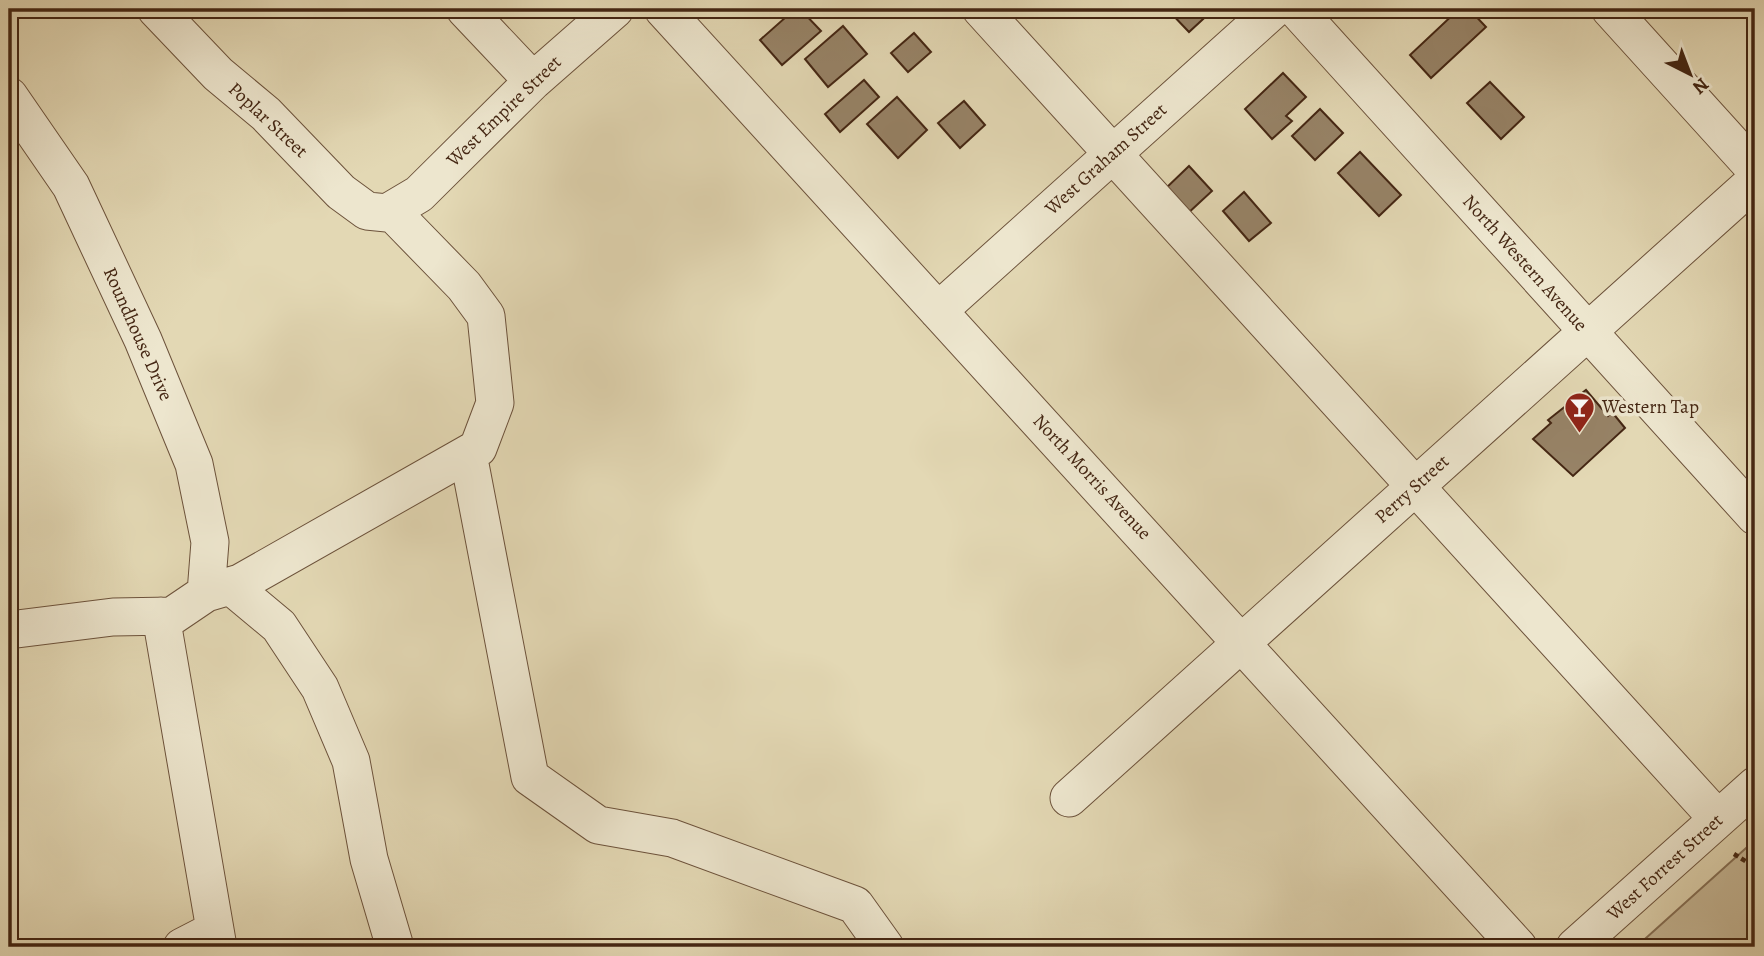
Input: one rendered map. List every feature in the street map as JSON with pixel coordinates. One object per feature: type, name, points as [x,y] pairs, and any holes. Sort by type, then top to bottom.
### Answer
[{"type":"street","name":"Poplar Street","points":[[156,9],[218,74],[266,114],[341,192],[367,211],[391,211]]},
{"type":"street","points":[[465,9],[533,81]]},
{"type":"street","name":"West Empire Street","points":[[391,211],[419,194],[533,81],[615,9]]},
{"type":"street","name":"North Morris Avenue","points":[[663,9],[1518,947]]},
{"type":"street","points":[[981,9],[1718,819]]},
{"type":"street","name":"West Graham Street","points":[[938,311],[1274,9]]},
{"type":"street","name":"North Western Avenue","points":[[1296,9],[1755,516]]},
{"type":"street","points":[[1610,9],[1755,169]]},
{"type":"street","name":"Roundhouse Drive","points":[[9,96],[71,186],[143,340],[194,464],[219,589]]},
{"type":"street","name":"Perry Street","points":[[1069,798],[1755,181]]},
{"type":"street","points":[[9,630],[113,617],[172,616],[478,448],[495,403],[486,316],[464,286],[391,211]]},
{"type":"street","points":[[468,454],[530,778],[598,825],[671,838],[855,905],[885,947]]},
{"type":"street","points":[[219,589],[279,626],[320,688],[351,761],[369,859],[395,947]]},
{"type":"street","points":[[161,616],[216,938],[182,947]]},
{"type":"street","name":"West Forrest Street","points":[[1575,947],[1755,786]]},
{"type":"path","points":[[1734,854],[1755,867]]},
{"type":"shaded area","points":[[1755,840],[1755,947],[1636,947]]},
{"type":"building","points":[[795,9],[800,9],[821,31],[782,65],[760,40]]},
{"type":"building","points":[[1167,9],[1214,9],[1189,32]]},
{"type":"building","points":[[1459,9],[1469,9],[1486,27],[1431,78],[1410,55]]},
{"type":"building","points":[[843,26],[867,54],[828,87],[805,59]]},
{"type":"building","points":[[914,33],[931,52],[908,72],[891,53]]},
{"type":"building","points":[[1283,73],[1306,97],[1286,116],[1292,121],[1272,139],[1245,109]]},
{"type":"building","points":[[864,80],[879,97],[840,132],[825,114]]},
{"type":"building","points":[[1490,82],[1524,117],[1501,139],[1467,103]]},
{"type":"building","points":[[897,97],[927,130],[898,158],[867,124]]},
{"type":"building","points":[[964,101],[985,125],[960,148],[938,123]]},
{"type":"building","points":[[1320,109],[1343,133],[1315,160],[1292,136]]},
{"type":"building","points":[[1360,152],[1401,195],[1379,216],[1338,173]]},
{"type":"building","points":[[1189,166],[1212,191],[1186,215],[1164,190]]},
{"type":"building","points":[[1244,192],[1271,223],[1249,241],[1223,211]]},
{"type":"building","name":"Western Tap","points":[[1586,390],[1608,416],[1612,412],[1625,428],[1573,476],[1533,439],[1551,423],[1548,420]]},
{"type":"place","name":"Western Tap","points":[[1579,434]]}]
